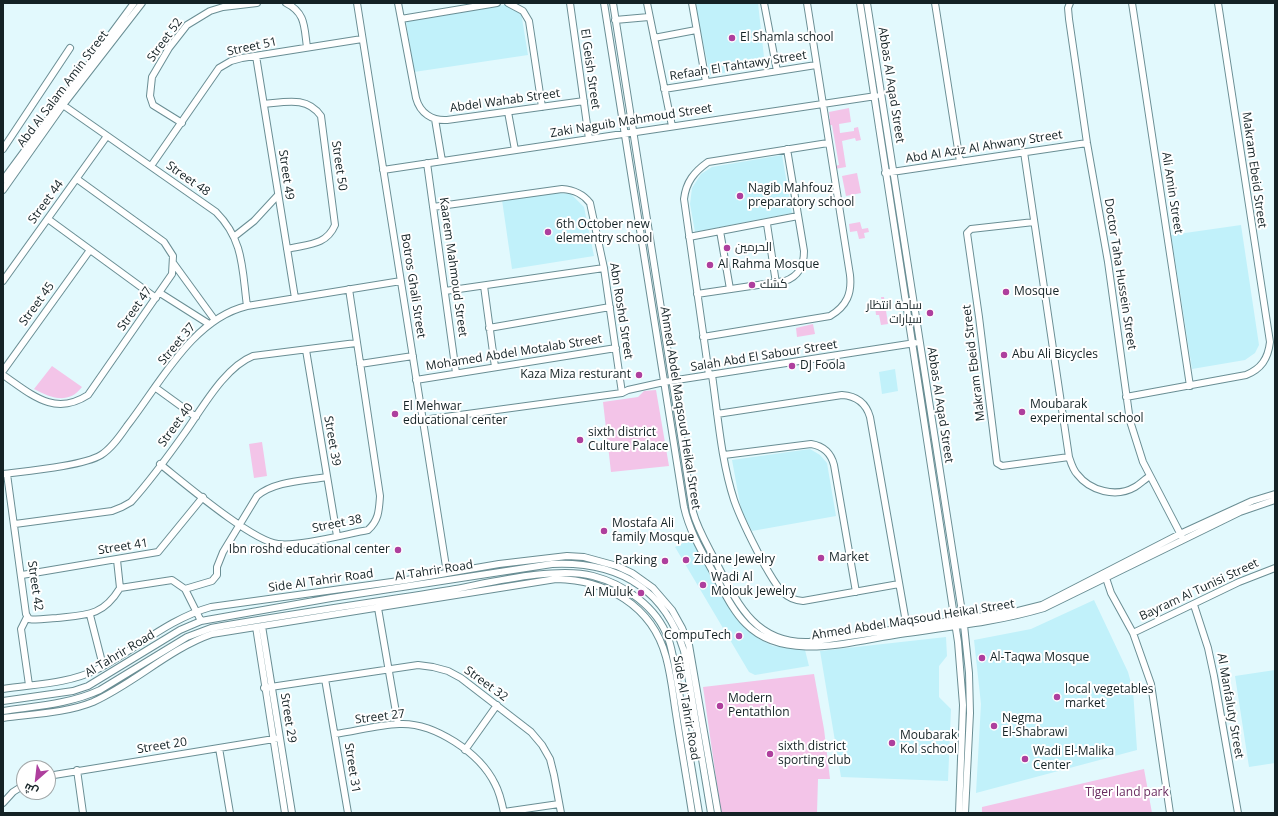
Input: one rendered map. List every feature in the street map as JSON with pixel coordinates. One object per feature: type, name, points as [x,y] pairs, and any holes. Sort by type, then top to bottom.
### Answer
[{"type":"street","name":"Abd Al Salam Amin Street","points":[[3,180],[134,3]]},
{"type":"street","name":"Abd Al Salam Amin Street","points":[[3,190],[64,105],[142,3]]},
{"type":"street","name":"Street 52","points":[[182,123],[153,105],[150,96],[152,77],[169,48],[187,25],[198,17],[223,7],[257,3]]},
{"type":"street","points":[[286,3],[294,7],[302,15],[308,47]]},
{"type":"street","name":"Botros Ghali Street","points":[[357,3],[447,573]]},
{"type":"street","name":"Abdel Wahab Street","points":[[398,3],[417,102],[423,112],[435,119],[447,120],[584,101]]},
{"type":"street","points":[[401,18],[479,4],[497,3]]},
{"type":"street","points":[[508,3],[523,11],[529,21],[542,107]]},
{"type":"street","name":"El Geish Street","points":[[570,3],[589,139]]},
{"type":"street","name":"Ahmed Abdel Maqsoud Heikal Street","points":[[604,3],[626,133],[684,507],[693,535],[733,608],[773,642],[804,648],[956,623],[1019,615],[1044,608],[1106,578],[1182,536],[1254,505],[1275,500]]},
{"type":"street","name":"Ahmed Abdel Maqsoud Heikal Street","points":[[613,3],[692,505],[698,525],[733,595],[749,623],[776,637],[805,642],[956,623]]},
{"type":"street","points":[[647,3],[672,126]]},
{"type":"street","points":[[692,3],[706,82]]},
{"type":"street","points":[[764,3],[777,71]]},
{"type":"street","points":[[703,337],[830,316],[846,302],[851,285],[807,3]]},
{"type":"street","name":"Abbas Al Aqad Street","points":[[860,3],[961,662],[963,705],[959,813]]},
{"type":"street","name":"Abbas Al Aqad Street","points":[[867,3],[963,622],[969,673],[970,713],[965,813]]},
{"type":"street","points":[[936,3],[960,162]]},
{"type":"street","name":"Doctor Taha Hussein Street","points":[[1070,3],[1068,8],[1069,19],[1087,143],[1102,227],[1130,421],[1150,476],[1182,536]]},
{"type":"street","name":"Ali Amin Street","points":[[1132,3],[1190,386]]},
{"type":"street","name":"Makram Ebeid Street","points":[[1126,397],[1234,378],[1254,372],[1264,363],[1269,352],[1270,342],[1218,3]]},
{"type":"street","points":[[615,20],[649,17]]},
{"type":"street","points":[[654,38],[696,30]]},
{"type":"street","name":"Street 51","points":[[152,166],[219,68],[230,61],[362,38]]},
{"type":"street","points":[[3,149],[70,48]]},
{"type":"street","name":"Street 49","points":[[256,56],[295,298]]},
{"type":"street","name":"Refaah El Tahtawy Street","points":[[664,89],[816,65]]},
{"type":"street","name":"Zaki Naguib Mahmoud Street","points":[[383,170],[882,95]]},
{"type":"street","name":"Street 50","points":[[264,104],[300,101],[309,104],[316,109],[321,116],[335,225],[331,234],[324,241],[287,249]]},
{"type":"street","name":"Street 48","points":[[64,105],[216,212],[227,223],[235,236],[240,250],[247,306]]},
{"type":"street","points":[[508,112],[515,150]]},
{"type":"street","points":[[435,119],[442,161]]},
{"type":"street","name":"Street 44","points":[[3,281],[107,136]]},
{"type":"street","points":[[828,143],[708,162],[699,168],[688,182],[685,195],[689,237],[703,337],[724,455],[736,506],[756,549],[782,592],[791,599],[803,601],[899,584]]},
{"type":"street","name":"Abd Al Aziz Al Ahwany Street","points":[[885,173],[1087,143]]},
{"type":"street","points":[[697,294],[793,278],[803,265],[804,252],[787,149]]},
{"type":"street","points":[[1024,152],[1069,458],[1077,475],[1087,484],[1099,490],[1113,493],[1124,491],[1135,487],[1150,476]]},
{"type":"street","name":"Kaarem Mahmoud Street","points":[[428,163],[456,373]]},
{"type":"street","points":[[77,178],[164,242],[173,256],[174,264],[214,320]]},
{"type":"street","name":"Abn Roshd Street","points":[[433,207],[562,189],[576,191],[590,204],[604,268],[622,393]]},
{"type":"street","points":[[235,236],[254,220],[278,195]]},
{"type":"street","points":[[689,237],[767,224],[798,216]]},
{"type":"street","points":[[48,219],[90,250],[158,296],[209,324]]},
{"type":"street","name":"Makram Ebeid Street","points":[[1034,222],[971,229],[967,233],[980,317],[997,463],[1002,466],[1069,458]]},
{"type":"street","points":[[767,224],[776,282]]},
{"type":"street","points":[[720,231],[730,289]]},
{"type":"street","name":"Street 45","points":[[3,371],[90,250]]},
{"type":"street","name":"Street 47","points":[[3,375],[36,397],[47,402],[69,404],[79,401],[88,395],[158,296],[172,274],[174,264]]},
{"type":"street","points":[[445,292],[604,268]]},
{"type":"street","name":"Street 37","points":[[5,474],[83,462],[102,454],[110,448],[187,345],[209,324],[225,313],[247,306],[401,281]]},
{"type":"street","points":[[484,286],[495,367]]},
{"type":"street","name":"Street 38","points":[[160,464],[262,539],[280,544],[368,530],[375,524],[379,515],[380,496],[349,289]]},
{"type":"street","points":[[490,328],[610,307]]},
{"type":"street","name":"Salah Abd El Sabour Street","points":[[423,420],[622,393],[628,390],[664,382],[919,342]]},
{"type":"street","name":"Street 40","points":[[15,524],[112,511],[122,507],[138,494],[228,373],[245,359],[253,356],[356,343]]},
{"type":"street","name":"Mohamed Abdel Motalab Street","points":[[416,380],[616,348]]},
{"type":"street","name":"Street 39","points":[[306,350],[337,536]]},
{"type":"street","points":[[360,364],[413,356]]},
{"type":"street","points":[[156,388],[196,416]]},
{"type":"street","points":[[717,414],[842,395],[855,397],[860,400],[868,411],[870,417],[907,628]]},
{"type":"street","points":[[724,455],[811,444],[820,446],[828,453],[834,466],[856,592]]},
{"type":"street","name":"Street 42","points":[[5,474],[15,524],[27,618],[32,620],[90,614],[108,605],[120,588]]},
{"type":"street","points":[[185,589],[212,581],[217,575],[217,567],[223,552],[257,496],[276,486],[327,477]]},
{"type":"street","name":"Ahmed Abdel Maqsoud Heikal Street","points":[[963,622],[1042,605],[1252,501],[1275,494]]},
{"type":"street","name":"Street 41","points":[[22,575],[158,552],[203,496]]},
{"type":"street","points":[[684,507],[692,505]]},
{"type":"street","name":"Side Al Tahrir Road","points":[[3,689],[70,679],[103,666],[172,623],[196,611],[219,606],[386,583],[499,564],[567,556],[584,557],[617,566],[645,582],[667,603],[678,619],[686,637],[718,813]]},
{"type":"street","points":[[117,560],[120,588],[172,580],[185,589],[202,621]]},
{"type":"street","name":"Al Tahrir Road","points":[[4,701],[74,691],[88,686],[180,630],[202,621],[331,598],[552,564],[574,563],[602,568],[617,573],[636,584],[653,598],[667,614],[678,634],[684,651],[710,810]]},
{"type":"street","points":[[499,564],[515,570]]},
{"type":"street","points":[[602,568],[617,566]]},
{"type":"street","name":"Bayram Al Tunisi Street","points":[[1133,633],[1194,605],[1238,582],[1275,568]]},
{"type":"street","name":"Al Tahrir Road","points":[[4,710],[77,699],[100,690],[181,641],[211,628],[333,607],[553,574],[573,573],[593,576],[612,583],[629,592],[658,620],[668,637],[674,661],[699,812]]},
{"type":"street","points":[[1106,578],[1111,593],[1133,633],[1152,689],[1170,813]]},
{"type":"street","name":"Side Al Tahrir Road","points":[[3,718],[72,708],[95,701],[190,642],[212,634],[556,580],[574,580],[592,583],[609,589],[624,598],[638,610],[660,639],[669,669],[692,813]]},
{"type":"street","points":[[1098,582],[1111,593]]},
{"type":"street","points":[[377,591],[386,583]]},
{"type":"street","points":[[485,591],[491,583]]},
{"type":"street","points":[[351,595],[349,600],[351,605]]},
{"type":"street","points":[[331,598],[335,602],[333,607]]},
{"type":"street","points":[[391,599],[403,604]]},
{"type":"street","name":"Al Manfaluty Street","points":[[1194,605],[1208,648],[1214,676],[1238,813]]},
{"type":"street","points":[[378,608],[398,724]]},
{"type":"street","points":[[298,620],[306,612]]},
{"type":"street","points":[[90,614],[103,666]]},
{"type":"street","points":[[27,618],[21,629],[29,685]]},
{"type":"street","name":"Street 29","points":[[259,627],[272,687],[292,813]]},
{"type":"street","name":"Street 29","points":[[259,627],[264,688],[285,813]]},
{"type":"street","points":[[181,641],[190,642]]},
{"type":"street","points":[[669,669],[674,661]]},
{"type":"street","name":"Street 32","points":[[264,688],[418,665],[448,671],[461,678],[531,732],[542,745],[553,769],[561,813]]},
{"type":"street","points":[[687,674],[692,667]]},
{"type":"street","name":"Street 31","points":[[325,679],[348,813]]},
{"type":"street","points":[[24,698],[23,704],[27,707]]},
{"type":"street","points":[[4,701],[10,706],[4,710]]},
{"type":"street","points":[[45,712],[50,704]]},
{"type":"street","points":[[465,750],[496,705]]},
{"type":"street","name":"Street 27","points":[[335,734],[398,724],[427,728],[441,734],[465,750],[487,771],[501,798],[504,813]]},
{"type":"street","name":"Street 20","points":[[56,774],[280,738]]},
{"type":"street","points":[[219,748],[230,813]]},
{"type":"street","points":[[77,770],[83,813]]},
{"type":"street","points":[[694,789],[702,792],[707,787]]},
{"type":"street","points":[[3,803],[16,790]]},
{"type":"street","points":[[504,813],[559,804]]},
{"type":"street","points":[[699,812],[704,806],[710,810]]},
{"type":"shaded area","name":"El Shamla school","points":[[697,3],[758,3],[765,66],[710,75],[696,10]]},
{"type":"shaded area","points":[[504,5],[513,5],[521,12],[528,55],[414,72],[406,21]]},
{"type":"shaded area","name":"Nagib Mahfouz preparatory school","points":[[782,155],[792,213],[695,232],[690,204],[692,188],[701,174],[712,167]]},
{"type":"shaded area","name":"6th October new elementry school","points":[[558,193],[571,194],[584,207],[594,256],[512,269],[502,200]]},
{"type":"shaded area","points":[[1241,225],[1259,345],[1255,353],[1245,360],[1192,369],[1171,235]]},
{"type":"shaded area","points":[[895,369],[898,391],[882,394],[879,372]]},
{"type":"shaded area","points":[[810,449],[820,455],[827,463],[836,516],[752,531],[741,509],[732,460]]},
{"type":"shaded area","points":[[691,539],[723,596],[745,627],[759,639],[773,646],[805,650],[809,666],[755,675],[749,672],[675,547]]},
{"type":"shaded area","name":"local vegetables market","points":[[1094,600],[1128,672],[1133,690],[1137,750],[976,793],[981,704],[974,640],[1031,629]]},
{"type":"shaded area","name":"Moubarak Kol school","points":[[946,637],[947,656],[939,666],[939,697],[951,709],[948,781],[841,777],[820,651]]},
{"type":"shaded area","points":[[1275,670],[1275,763],[1249,767],[1235,676]]},
{"type":"green space","points":[[849,108],[851,122],[839,124],[840,133],[854,131],[854,128],[858,127],[861,140],[856,141],[855,138],[842,141],[846,167],[835,169],[835,166],[839,165],[832,125],[827,126],[826,120],[830,119],[829,112]]},
{"type":"green space","points":[[857,173],[861,193],[846,196],[842,176]]},
{"type":"green space","points":[[860,222],[862,229],[868,228],[869,232],[864,233],[865,238],[859,239],[857,231],[850,232],[849,224]]},
{"type":"green space","points":[[881,297],[884,297],[888,324],[881,325],[879,315],[876,315],[875,306],[882,305]]},
{"type":"green space","points":[[813,324],[815,334],[797,337],[796,328]]},
{"type":"green space","points":[[52,366],[82,387],[77,393],[65,398],[59,398],[47,395],[34,389]]},
{"type":"green space","points":[[656,390],[669,466],[611,472],[603,402],[638,397],[644,391]]},
{"type":"green space","points":[[262,442],[267,476],[254,478],[249,444]]},
{"type":"green space","name":"sixth district sporting club","points":[[814,674],[824,729],[830,779],[818,779],[817,813],[721,813],[703,687]]},
{"type":"green space","name":"Tiger land park","points":[[1144,769],[1152,813],[982,813],[982,807]]},
{"type":"place","name":"El Shamla school","points":[[732,38]]},
{"type":"place","name":"Nagib Mahfouz preparatory school","points":[[740,196]]},
{"type":"place","name":"6th October new elementry school","points":[[548,232]]},
{"type":"place","name":"الحرمين","points":[[727,248]]},
{"type":"place","name":"Al Rahma Mosque","points":[[710,265]]},
{"type":"place","name":"كشك","points":[[752,285]]},
{"type":"place","name":"Mosque","points":[[1006,292]]},
{"type":"place","name":"ساحة انتظار سيارات","points":[[930,313]]},
{"type":"place","name":"Abu Ali Bicycles","points":[[1004,355]]},
{"type":"place","name":"DJ Foola","points":[[792,366]]},
{"type":"place","name":"Kaza Miza resturant","points":[[639,375]]},
{"type":"place","name":"Moubarak experimental school","points":[[1022,412]]},
{"type":"place","name":"El Mehwar educational center","points":[[395,414]]},
{"type":"place","name":"sixth district Culture Palace","points":[[580,440]]},
{"type":"place","name":"Mostafa Ali family Mosque","points":[[604,531]]},
{"type":"place","name":"Ibn roshd educational center","points":[[398,550]]},
{"type":"place","name":"Market","points":[[821,558]]},
{"type":"place","name":"Zidane Jewelry","points":[[686,560]]},
{"type":"place","name":"Parking","points":[[665,561]]},
{"type":"place","name":"Wadi Al Molouk Jewelry","points":[[703,585]]},
{"type":"place","name":"Al Muluk","points":[[641,593]]},
{"type":"place","name":"CompuTech","points":[[739,636]]},
{"type":"place","name":"Al-Taqwa Mosque","points":[[982,658]]},
{"type":"place","name":"local vegetables market","points":[[1057,697]]},
{"type":"place","name":"Modern Pentathlon","points":[[720,706]]},
{"type":"place","name":"Negma El-Shabrawi","points":[[994,726]]},
{"type":"place","name":"Moubarak Kol school","points":[[892,743]]},
{"type":"place","name":"sixth district sporting club","points":[[770,754]]},
{"type":"place","name":"Wadi El-Malika Center","points":[[1025,759]]}]
